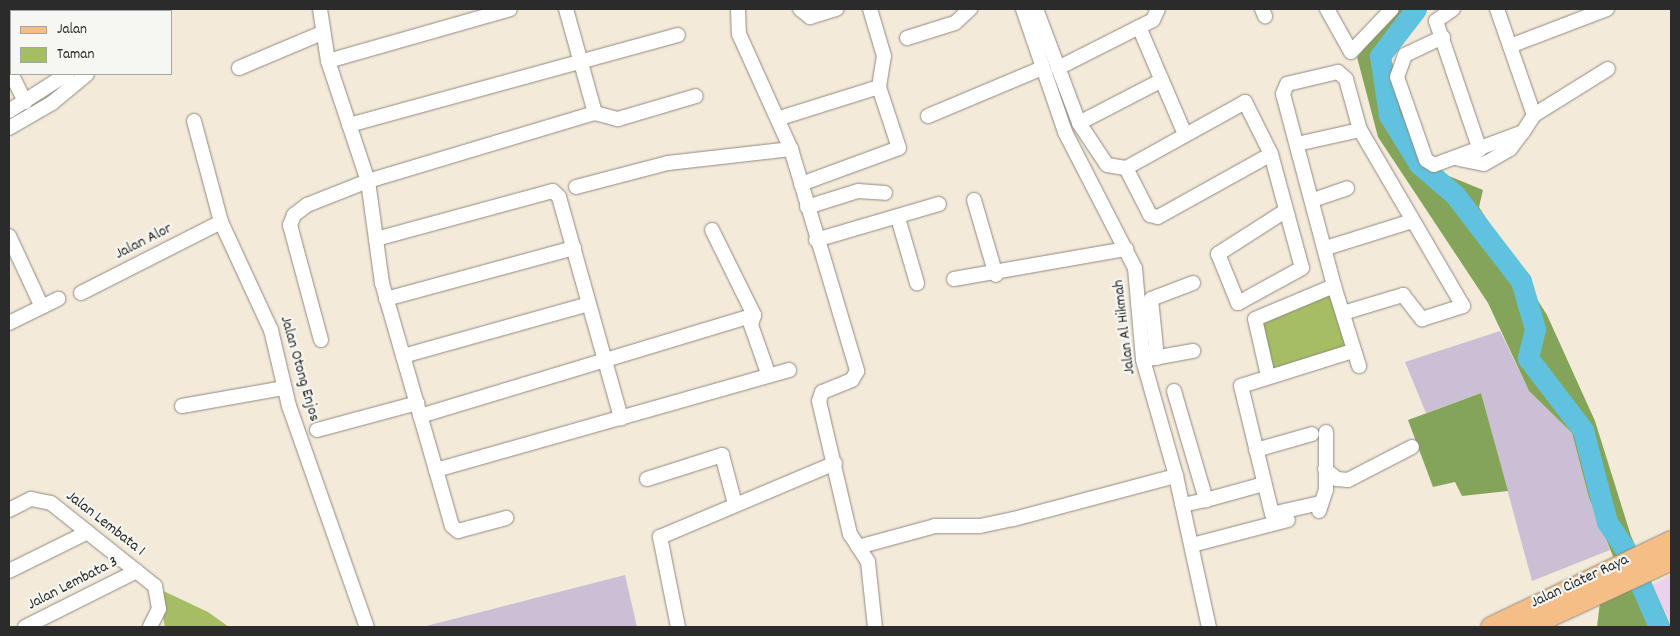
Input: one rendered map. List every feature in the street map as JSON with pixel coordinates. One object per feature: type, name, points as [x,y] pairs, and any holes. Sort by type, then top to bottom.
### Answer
[{"type":"main road","name":"Jalan Ciater Raya","points":[[1491,627],[1658,559],[1671,541]]},
{"type":"main road","name":"Jalan Ciater Raya","points":[[1528,627],[1614,576]]},
{"type":"street","points":[[320,9],[322,33],[328,61],[368,181],[386,299],[452,526],[458,531],[506,518]]},
{"type":"street","points":[[328,61],[510,9]]},
{"type":"street","points":[[566,9],[595,113]]},
{"type":"street","points":[[738,9],[739,34],[780,118],[791,149],[816,240],[857,371],[852,380],[822,392],[819,398],[850,534],[868,562],[875,627]]},
{"type":"street","points":[[800,9],[810,17],[837,9]]},
{"type":"street","points":[[801,184],[898,149],[879,87],[884,56],[870,9]]},
{"type":"street","points":[[907,38],[955,23],[970,9]]},
{"type":"street","name":"Jalan Al Hikmah","points":[[1023,9],[1065,132],[1126,249],[1138,282],[1143,360],[1176,476],[1209,627]]},
{"type":"street","points":[[1058,68],[1152,20],[1158,9]]},
{"type":"street","points":[[1327,9],[1350,52],[1392,9]]},
{"type":"street","points":[[1453,9],[1436,17],[1480,150]]},
{"type":"street","points":[[1497,9],[1534,116]]},
{"type":"street","points":[[1510,46],[1607,9]]},
{"type":"street","points":[[1039,10],[1079,123],[1107,165],[1126,168],[1184,132],[1243,101],[1271,154],[1301,272],[1238,303],[1218,254],[1285,211]]},
{"type":"street","points":[[1139,27],[1184,132]]},
{"type":"street","points":[[239,68],[322,33]]},
{"type":"street","points":[[349,125],[678,35]]},
{"type":"street","points":[[1443,37],[1405,55],[1397,77],[1426,160],[1434,165],[1459,159],[1523,132]]},
{"type":"street","points":[[928,116],[1042,68]]},
{"type":"street","points":[[1459,159],[1484,164],[1510,149],[1534,116],[1608,69]]},
{"type":"street","points":[[1343,313],[1404,295],[1422,319],[1462,308],[1410,222],[1360,130],[1343,73],[1333,73],[1283,88],[1326,248],[1334,286],[1353,351],[1360,366]]},
{"type":"street","points":[[12,75],[25,102]]},
{"type":"street","points":[[9,111],[66,75]]},
{"type":"street","points":[[9,128],[52,103],[86,75]]},
{"type":"street","points":[[1079,123],[1162,80]]},
{"type":"street","points":[[780,118],[879,87]]},
{"type":"street","points":[[321,340],[290,225],[294,215],[307,205],[368,181],[595,113],[618,120],[696,96]]},
{"type":"street","name":"Jalan Otong Enjos","points":[[194,122],[222,222],[271,330],[284,388],[367,627]]},
{"type":"street","points":[[1298,144],[1360,130]]},
{"type":"street","points":[[576,187],[668,163],[791,149]]},
{"type":"street","points":[[1126,168],[1150,215],[1158,217],[1271,154]]},
{"type":"street","points":[[1312,200],[1347,188]]},
{"type":"street","points":[[376,239],[553,191],[559,197],[621,418]]},
{"type":"street","points":[[807,207],[858,191],[885,193]]},
{"type":"street","points":[[974,200],[996,275]]},
{"type":"street","points":[[816,240],[898,218],[939,204]]},
{"type":"street","points":[[898,218],[917,283]]},
{"type":"street","name":"Jalan Alor","points":[[82,293],[222,222]]},
{"type":"street","points":[[1326,248],[1410,222]]},
{"type":"street","points":[[712,230],[754,315],[751,325],[769,376]]},
{"type":"street","points":[[9,236],[42,306]]},
{"type":"street","points":[[386,299],[574,248]]},
{"type":"street","points":[[954,279],[996,275],[1126,249]]},
{"type":"street","points":[[1157,358],[1151,299],[1193,283]]},
{"type":"street","points":[[1268,376],[1255,319],[1334,286]]},
{"type":"street","points":[[9,323],[58,299]]},
{"type":"street","points":[[403,356],[589,304]]},
{"type":"street","points":[[317,430],[418,410],[605,362],[754,315]]},
{"type":"street","points":[[1143,360],[1193,350]]},
{"type":"street","points":[[1320,503],[1275,516],[1264,484],[1242,386],[1268,376],[1353,351]]},
{"type":"street","points":[[436,470],[789,370]]},
{"type":"street","points":[[182,406],[284,388]]},
{"type":"street","points":[[1174,392],[1206,500]]},
{"type":"street","points":[[1192,545],[1319,511],[1324,506],[1326,432]]},
{"type":"street","points":[[1256,450],[1312,434]]},
{"type":"street","points":[[1325,469],[1337,479],[1348,480],[1412,446]]},
{"type":"street","points":[[647,478],[722,455],[735,504]]},
{"type":"street","points":[[678,627],[660,537],[835,463]]},
{"type":"street","points":[[858,547],[935,526],[980,526],[1014,519],[1176,476]]},
{"type":"street","points":[[1183,505],[1264,484]]},
{"type":"street","name":"Jalan Lembata 1","points":[[9,510],[40,498],[88,532],[137,571],[155,586],[159,609],[150,627]]},
{"type":"street","points":[[9,571],[88,532]]},
{"type":"street","name":"Jalan Lembata 3","points":[[25,627],[137,571]]},
{"type":"shaded area","points":[[1500,331],[1529,391],[1572,433],[1589,498],[1610,550],[1532,581],[1481,393],[1426,413],[1405,362]]},
{"type":"shaded area","points":[[625,575],[637,627],[422,627],[481,612]]},
{"type":"shaded area","points":[[1671,575],[1671,625],[1652,585]]},
{"type":"green space","points":[[1397,9],[1428,9],[1391,59],[1415,137],[1444,174],[1483,190],[1479,207],[1547,315],[1595,421],[1631,536],[1671,627],[1597,627],[1600,602],[1627,590],[1589,498],[1572,433],[1529,391],[1488,303],[1378,137],[1357,57]]},
{"type":"green space","points":[[1334,286],[1355,355],[1268,376],[1261,321]]},
{"type":"green space","points":[[1481,393],[1508,491],[1462,496],[1455,482],[1433,487],[1408,420]]},
{"type":"green space","points":[[157,588],[208,612],[229,627],[165,627]]},
{"type":"waterway","points":[[1416,9],[1380,56],[1389,115],[1419,164],[1455,195],[1521,281],[1535,329],[1528,358],[1583,430],[1607,522],[1625,549],[1659,627]]}]
